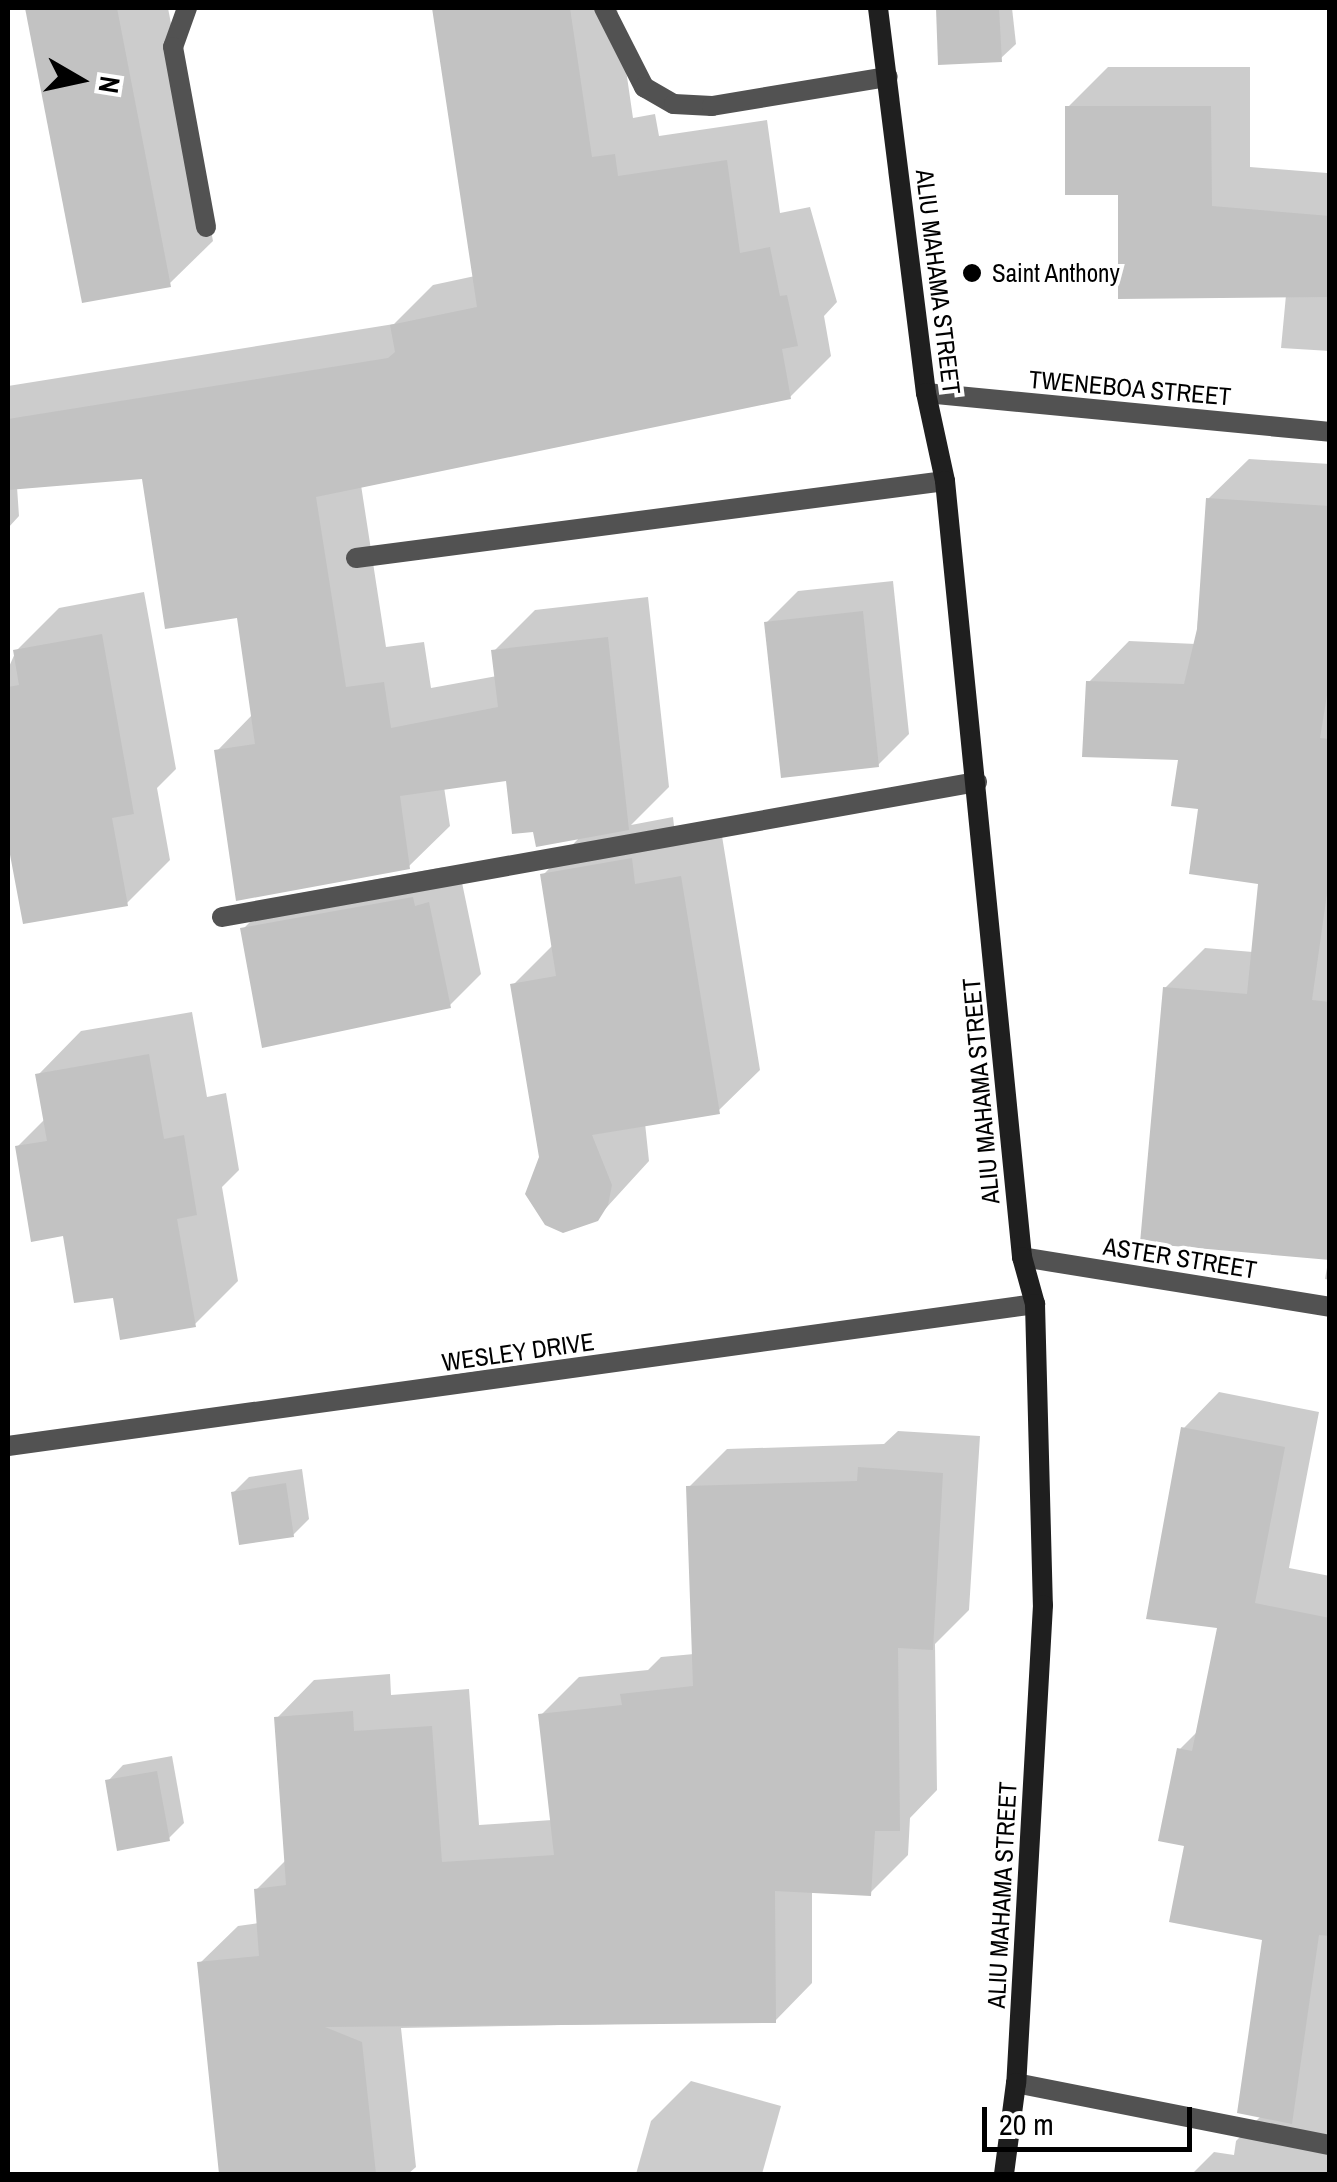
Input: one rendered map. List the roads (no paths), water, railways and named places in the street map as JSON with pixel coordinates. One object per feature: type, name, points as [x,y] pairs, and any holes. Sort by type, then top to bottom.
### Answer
[{"type":"street","points":[[187,8],[173,48],[206,227]]},
{"type":"street","points":[[604,8],[644,87],[674,104],[712,106],[888,77]]},
{"type":"street","name":"ALIU MAHAMA STREET","points":[[878,8],[926,393],[944,481],[1022,1257],[1034,1304],[1044,1606],[1016,2083],[1004,2174]]},
{"type":"street","name":"TWENEBOA STREET","points":[[926,393],[1330,432]]},
{"type":"street","points":[[356,558],[944,481]]},
{"type":"street","points":[[222,917],[977,782]]},
{"type":"street","name":"ASTER STREET","points":[[1022,1257],[1330,1308]]},
{"type":"street","name":"WESLEY DRIVE","points":[[8,1446],[1034,1304]]},
{"type":"street","points":[[1016,2083],[1330,2146]]},
{"type":"place","name":"Saint Anthony","points":[[972,273]]}]
